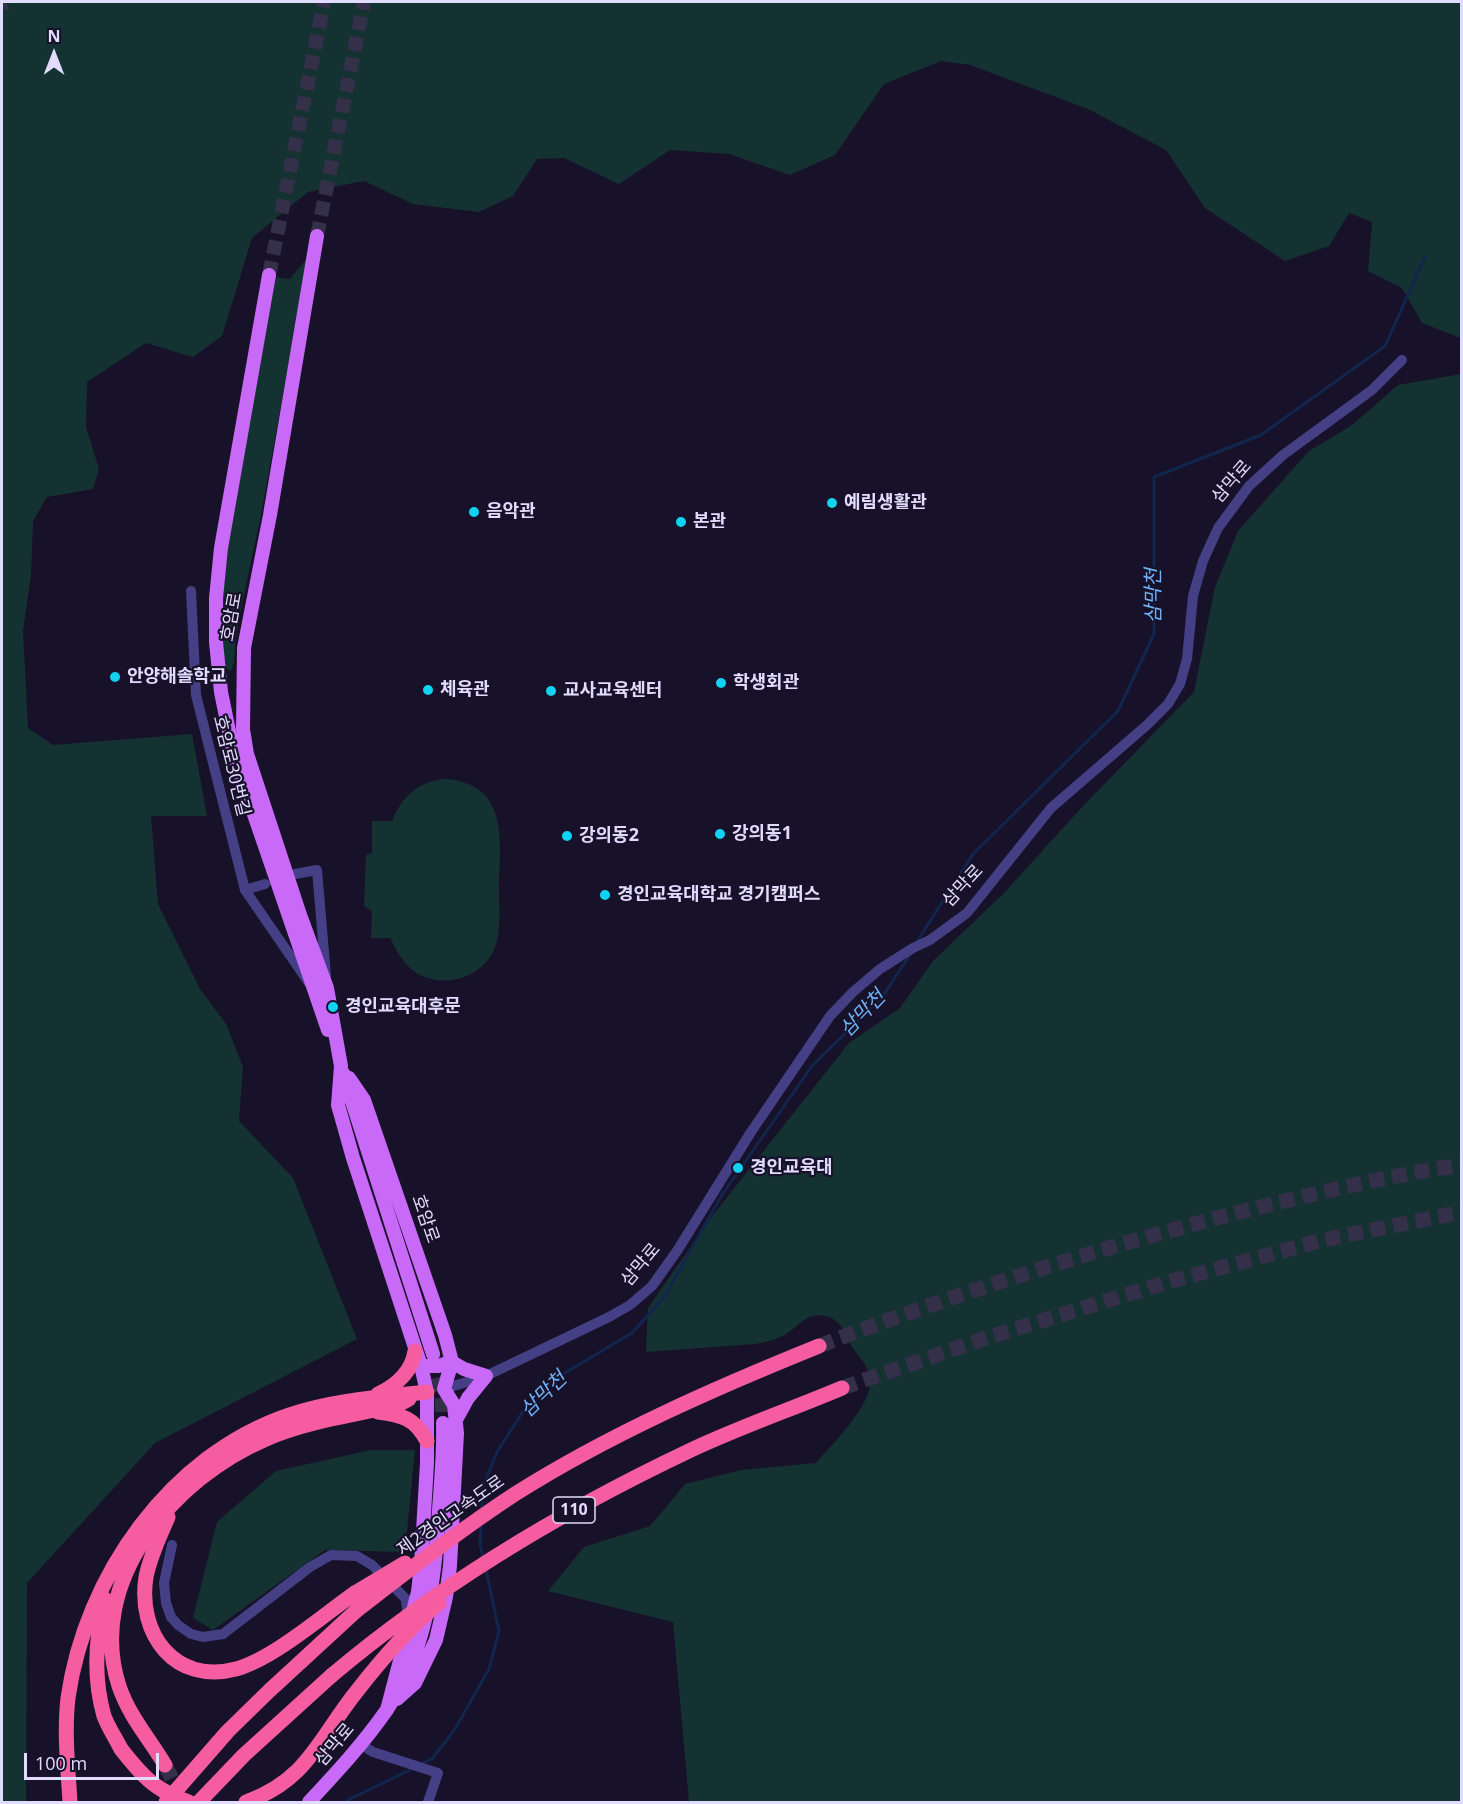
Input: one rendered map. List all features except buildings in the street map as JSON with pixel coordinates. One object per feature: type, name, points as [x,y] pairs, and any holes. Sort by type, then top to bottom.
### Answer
[{"type":"highway","name":"제2경인고속도로","points":[[166,1803],[228,1731],[269,1691],[357,1610],[464,1528],[517,1493],[622,1435],[743,1377],[819,1346]]},
{"type":"highway","points":[[165,1765],[126,1705],[118,1684],[112,1627],[123,1576],[153,1527],[189,1488],[218,1466],[265,1439],[366,1405],[397,1383],[411,1365],[416,1351]]},
{"type":"highway","name":"110","points":[[198,1803],[244,1755],[331,1676],[379,1637],[473,1570],[573,1510],[653,1469],[694,1449],[842,1388]]},
{"type":"highway","points":[[70,1803],[66,1742],[71,1680],[81,1640],[104,1580],[162,1500],[193,1470],[228,1444],[268,1423],[290,1415],[366,1405],[398,1405],[427,1392]]},
{"type":"highway","points":[[366,1405],[409,1420],[421,1430],[427,1441]]},
{"type":"highway","points":[[174,1504],[149,1564],[145,1589],[146,1608],[151,1628],[159,1645],[170,1657],[185,1666],[203,1672],[226,1671],[260,1660],[355,1593],[464,1528]]},
{"type":"highway","points":[[122,1554],[105,1597],[99,1630],[97,1663],[105,1717],[121,1749],[138,1771],[161,1791],[189,1803]]},
{"type":"highway","points":[[246,1803],[270,1792],[295,1775],[323,1741],[356,1692],[380,1664],[418,1623],[454,1592],[473,1570]]},
{"type":"main road","name":"호암로","points":[[317,236],[270,515],[246,637],[242,693],[243,729],[247,754],[300,915],[341,1066],[433,1354]]},
{"type":"main road","name":"호암로","points":[[269,275],[221,548],[216,598],[216,642],[222,701],[234,756],[322,991]]},
{"type":"main road","name":"호암로","points":[[341,1066],[338,1105],[352,1158],[421,1366],[427,1392]]},
{"type":"main road","name":"호암로","points":[[341,1066],[364,1100],[452,1361]]},
{"type":"main road","points":[[452,1361],[464,1369],[486,1376],[468,1398],[457,1418]]},
{"type":"main road","points":[[421,1366],[439,1366],[452,1361]]},
{"type":"main road","points":[[444,1389],[452,1361]]},
{"type":"main road","name":"삼막로","points":[[309,1803],[387,1710],[415,1683],[436,1640],[450,1566],[457,1433],[454,1406],[444,1389],[427,1392],[428,1463],[418,1592],[395,1672],[387,1710]]},
{"type":"main road","points":[[427,1422],[441,1418],[448,1421],[457,1433]]},
{"type":"main road","name":"삼막로","points":[[387,1710],[405,1677],[421,1637],[432,1594],[436,1565],[443,1423]]},
{"type":"street","name":"삼막로","points":[[444,1389],[486,1376],[609,1317],[630,1305],[652,1286],[677,1251],[751,1132],[830,1016],[880,969],[930,940],[967,913],[1051,808],[1148,725],[1168,704],[1180,684],[1187,659],[1193,596],[1203,561],[1218,528],[1249,486],[1283,455],[1372,390],[1402,360]]},
{"type":"street","name":"호암로30번길","points":[[191,591],[196,695],[245,890]]},
{"type":"street","points":[[295,874],[317,870],[322,991]]},
{"type":"street","points":[[265,884],[245,890],[322,991]]},
{"type":"street","points":[[172,1545],[164,1583],[166,1603],[171,1617],[191,1634],[203,1637],[223,1634],[310,1567],[331,1555],[357,1556],[372,1564],[406,1599],[409,1628]]},
{"type":"street","points":[[360,1744],[373,1752],[438,1773],[428,1803]]},
{"type":"green space","points":[[2,2],[1462,2],[1461,338],[1422,323],[1402,288],[1368,271],[1372,222],[1349,213],[1329,246],[1285,261],[1205,208],[1166,150],[1088,109],[970,65],[941,61],[884,84],[835,155],[790,175],[729,154],[670,150],[619,184],[564,158],[537,159],[513,196],[479,212],[413,204],[364,181],[308,192],[252,238],[222,336],[193,357],[146,343],[87,382],[86,427],[99,469],[93,489],[47,497],[33,521],[31,575],[23,631],[28,728],[53,745],[192,734],[207,816],[151,816],[158,904],[200,989],[226,1024],[243,1067],[239,1121],[293,1178],[357,1339],[155,1443],[27,1583],[26,1802],[2,1802]]},
{"type":"green space","points":[[308,257],[231,671],[227,669],[223,661],[222,606],[230,523],[274,277],[290,279]]},
{"type":"green space","points":[[1461,374],[1461,1802],[689,1802],[673,1622],[548,1591],[584,1547],[650,1526],[685,1484],[741,1470],[816,1463],[860,1410],[870,1386],[870,1376],[841,1327],[830,1317],[813,1316],[782,1336],[759,1343],[646,1352],[648,1308],[713,1215],[849,1043],[900,1008],[933,961],[1005,892],[1082,807],[1194,692],[1215,587],[1238,531],[1309,451],[1352,425],[1398,385]]},
{"type":"green space","points":[[444,779],[465,783],[481,791],[491,803],[497,818],[500,852],[499,929],[493,952],[486,962],[467,976],[443,981],[420,975],[410,968],[401,958],[390,938],[371,938],[372,911],[364,906],[366,855],[372,853],[372,821],[392,821],[406,798],[418,787]]},
{"type":"green space","points":[[371,1450],[415,1450],[405,1552],[325,1550],[213,1630],[193,1618],[217,1522],[276,1471]]},
{"type":"waterway","name":"삼막천","points":[[918,940],[973,854],[1118,711],[1154,634],[1154,477],[1261,435],[1385,346],[1425,257]]},
{"type":"waterway","name":"삼막천","points":[[482,1509],[482,1489],[497,1452],[522,1413],[558,1377],[632,1333],[665,1296],[722,1195],[812,1066],[883,996],[909,956]]},
{"type":"waterway","name":"삼막천","points":[[481,1522],[480,1545],[483,1557]]},
{"type":"waterway","name":"삼막천","points":[[421,1764],[432,1759],[455,1729],[489,1669],[499,1631],[486,1570]]},
{"type":"waterway","name":"삼막천","points":[[344,1802],[412,1769]]},
{"type":"tunnel","points":[[2,4],[6,2]]},
{"type":"tunnel","points":[[269,275],[324,2]]},
{"type":"tunnel","points":[[317,236],[364,2]]},
{"type":"tunnel","points":[[819,1346],[925,1307],[1142,1238],[1330,1190],[1462,1165]]},
{"type":"tunnel","points":[[842,1388],[986,1338],[1168,1282],[1323,1240],[1462,1212]]},
{"type":"tunnel","points":[[433,1357],[441,1389],[443,1423]]},
{"type":"tunnel","points":[[165,1765],[172,1779],[178,1802]]},
{"type":"place","name":"예림생활관","points":[[832,503]]},
{"type":"place","name":"음악관","points":[[474,512]]},
{"type":"place","name":"본관","points":[[681,522]]},
{"type":"place","name":"안양해솔학교","points":[[115,677]]},
{"type":"place","name":"학생회관","points":[[721,683]]},
{"type":"place","name":"체육관","points":[[428,690]]},
{"type":"place","name":"교사교육센터","points":[[551,691]]},
{"type":"place","name":"강의동1","points":[[720,834]]},
{"type":"place","name":"강의동2","points":[[567,836]]},
{"type":"place","name":"경인교육대학교 경기캠퍼스","points":[[605,895]]},
{"type":"place","name":"경인교육대후문","points":[[333,1007]]},
{"type":"place","name":"경인교육대","points":[[738,1168]]}]
